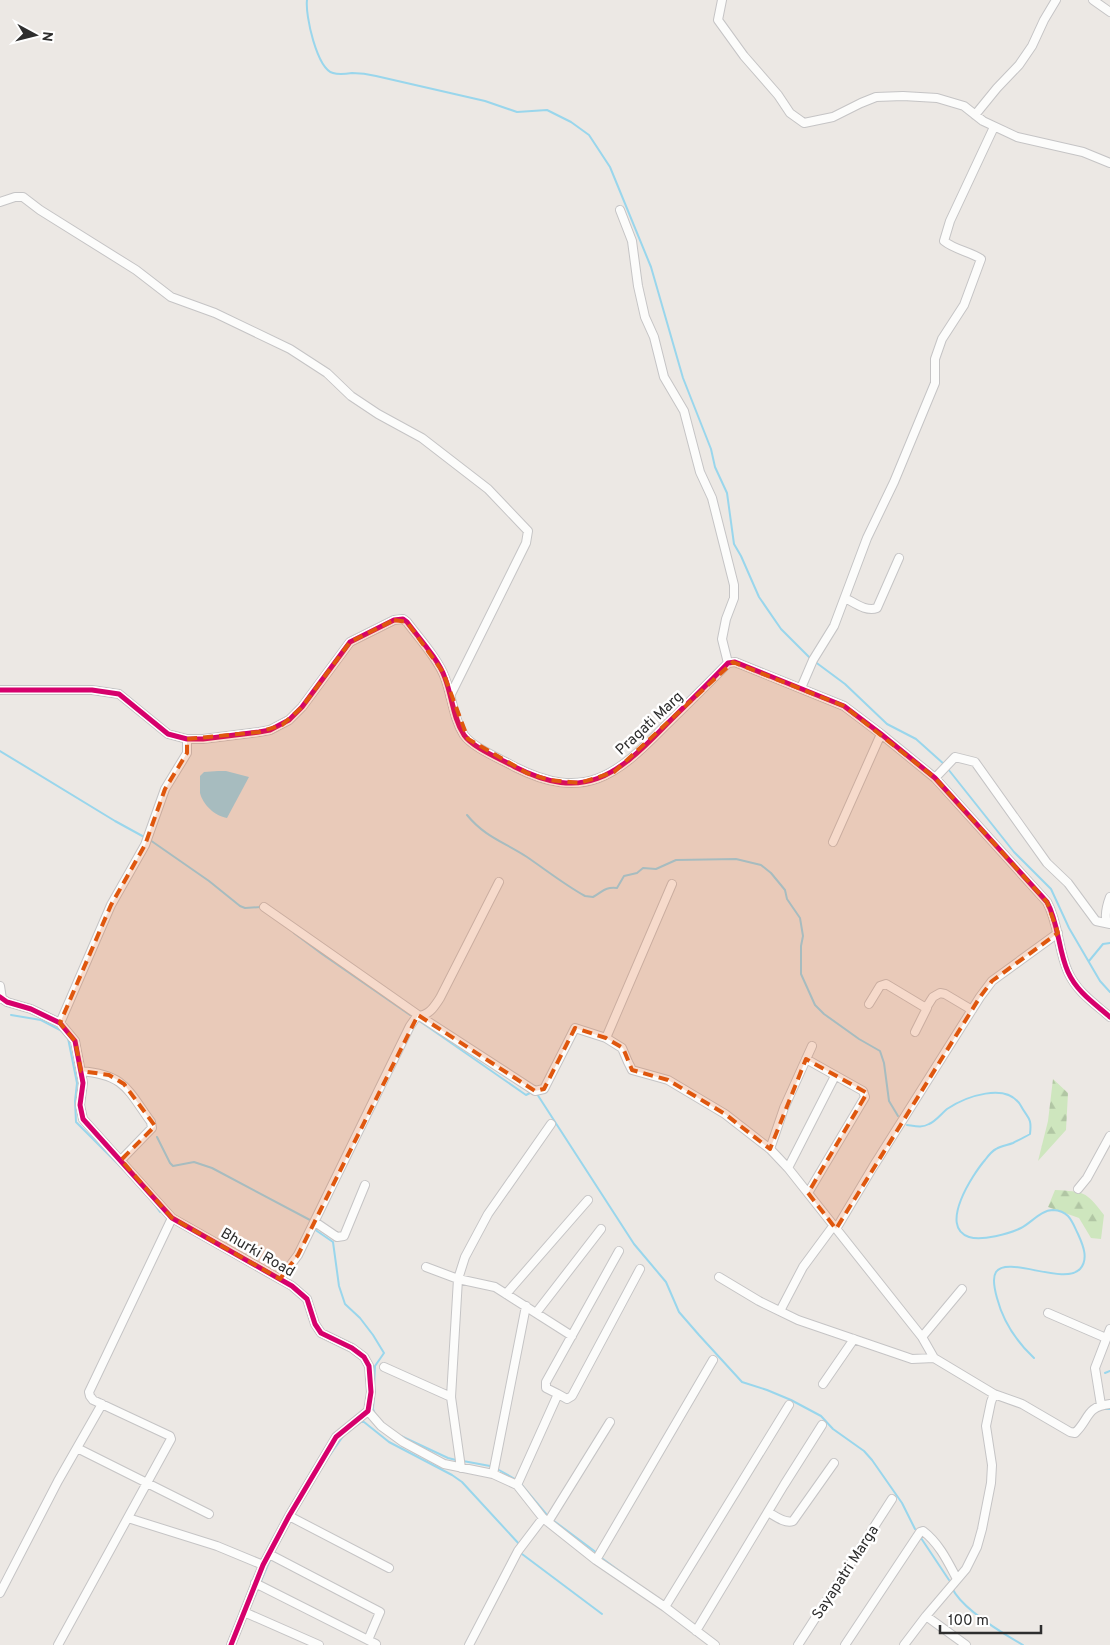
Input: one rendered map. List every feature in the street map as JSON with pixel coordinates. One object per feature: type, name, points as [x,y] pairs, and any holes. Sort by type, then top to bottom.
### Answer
[{"type":"street","points":[[722,0],[718,20],[744,56],[778,95],[790,113],[804,123],[833,117],[861,102],[876,97],[937,98],[964,106],[983,122],[1017,137],[1083,152],[1110,163]]},
{"type":"street","points":[[975,115],[996,88],[1019,65],[1032,46],[1056,0]]},
{"type":"street","points":[[1093,0],[1110,12]]},
{"type":"street","points":[[801,688],[813,660],[834,626],[867,538],[894,482],[935,384],[935,360],[942,340],[964,304],[981,259],[972,253],[949,246],[944,242],[950,221],[994,127]]},
{"type":"street","points":[[0,202],[15,196],[24,197],[48,215],[136,270],[171,297],[215,313],[290,349],[328,373],[351,396],[378,414],[422,438],[488,489],[528,531],[526,543],[450,696]]},
{"type":"street","points":[[620,210],[632,240],[638,286],[645,318],[654,337],[664,377],[684,411],[700,472],[712,498],[734,585],[734,598],[726,619],[722,638],[728,663],[735,662],[844,706],[935,778],[1047,902],[1054,916],[1068,972],[1079,991],[1110,1016]]},
{"type":"street","points":[[845,598],[864,608],[871,610],[877,608],[899,558]]},
{"type":"street","name":"Pragati Marg","points":[[0,690],[92,690],[119,694],[168,734],[187,739],[259,732],[270,730],[289,720],[302,707],[350,642],[399,619],[406,622],[443,672],[463,734],[468,740],[527,773],[549,780],[580,783],[599,779],[614,772],[639,752],[728,663]]},
{"type":"street","points":[[832,842],[881,734]]},
{"type":"street","points":[[60,1023],[111,905],[145,845],[165,789],[187,753],[187,739]]},
{"type":"street","points":[[935,778],[955,757],[975,762],[1047,863],[1068,883],[1096,921],[1108,924]]},
{"type":"street","points":[[280,1279],[298,1255],[315,1222],[410,1026],[417,1016],[432,1011],[499,882]]},
{"type":"street","points":[[606,1038],[672,884]]},
{"type":"street","points":[[1108,924],[1105,919],[1106,905],[1110,897]]},
{"type":"street","points":[[264,907],[421,1016],[535,1091],[544,1089],[575,1028],[606,1038],[624,1049],[632,1070],[668,1080],[725,1114],[770,1148],[788,1168],[922,1337],[934,1358],[994,1394],[1022,1404],[1070,1432],[1075,1433],[1089,1412],[1106,1404],[1095,1368],[1110,1329]]},
{"type":"street","points":[[780,1311],[802,1266],[835,1227],[992,981],[1058,933]]},
{"type":"street","points":[[869,1004],[880,986],[886,984],[927,1008]]},
{"type":"street","points":[[0,986],[1,998]]},
{"type":"street","points":[[915,1032],[933,997],[940,993],[972,1010]]},
{"type":"street","name":"Bhurki Road","points":[[1,998],[60,1023],[75,1041],[84,1086],[80,1105],[83,1119],[172,1218],[292,1286],[307,1299],[315,1324],[321,1333],[352,1348],[364,1358],[370,1366],[371,1375],[368,1411]]},
{"type":"street","points":[[770,1148],[784,1108],[812,1046]]},
{"type":"street","points":[[806,1060],[863,1091],[865,1098],[808,1193]]},
{"type":"street","points":[[81,1071],[108,1075],[124,1084],[152,1122],[152,1128],[121,1160]]},
{"type":"street","points":[[788,1168],[835,1076]]},
{"type":"street","points":[[461,1468],[461,1455],[451,1397],[458,1278],[465,1257],[488,1214],[551,1124]]},
{"type":"street","points":[[1078,1189],[1110,1136]]},
{"type":"street","points":[[315,1222],[337,1237],[344,1236],[365,1185]]},
{"type":"street","points":[[506,1294],[588,1200]]},
{"type":"street","points":[[58,1645],[170,1441],[170,1436],[91,1399],[89,1392],[172,1218]]},
{"type":"street","points":[[536,1313],[601,1229]]},
{"type":"street","points":[[619,1251],[545,1385],[546,1388],[567,1399],[572,1396],[640,1269]]},
{"type":"street","points":[[426,1268],[495,1287],[572,1336]]},
{"type":"street","points":[[719,1278],[759,1301],[798,1320],[912,1359],[934,1358]]},
{"type":"street","points":[[922,1337],[962,1288]]},
{"type":"street","points":[[493,1474],[526,1306]]},
{"type":"street","points":[[1048,1313],[1106,1338]]},
{"type":"street","points":[[823,1384],[854,1339]]},
{"type":"street","points":[[596,1560],[713,1360]]},
{"type":"street","points":[[384,1367],[451,1397]]},
{"type":"street","points":[[517,1485],[558,1394]]},
{"type":"street","points":[[904,1645],[966,1569],[977,1547],[991,1483],[992,1465],[986,1426],[994,1394]]},
{"type":"street","points":[[0,1593],[58,1481],[102,1404]]},
{"type":"street","points":[[665,1607],[789,1406]]},
{"type":"street","points":[[230,1645],[263,1565],[289,1516],[336,1437],[368,1411],[381,1426],[403,1442],[444,1464],[493,1474],[517,1485],[545,1520],[596,1560],[665,1607],[715,1645]]},
{"type":"street","points":[[469,1645],[518,1551],[545,1520],[610,1422]]},
{"type":"street","points":[[696,1631],[822,1425]]},
{"type":"street","points":[[77,1448],[209,1514]]},
{"type":"street","points":[[768,1512],[785,1521],[793,1521],[834,1463]]},
{"type":"street","name":"Sayapatri Marga","points":[[798,1645],[892,1499]]},
{"type":"street","points":[[289,1516],[389,1568]]},
{"type":"street","points":[[128,1518],[217,1546],[263,1565]]},
{"type":"street","points":[[845,1645],[920,1532],[923,1531],[928,1535],[944,1555],[958,1579]]},
{"type":"street","points":[[269,1554],[380,1612],[368,1640]]},
{"type":"street","points":[[255,1583],[376,1644]]},
{"type":"street","points":[[244,1612],[319,1645]]},
{"type":"street","points":[[926,1616],[966,1645]]},
{"type":"highlighted area","points":[[394,620],[407,622],[443,672],[468,739],[527,773],[549,780],[580,783],[614,772],[733,662],[844,706],[935,778],[1047,902],[1058,933],[992,981],[980,997],[836,1229],[808,1193],[867,1093],[806,1059],[770,1149],[725,1114],[668,1080],[632,1070],[623,1048],[606,1038],[575,1028],[544,1089],[535,1091],[418,1015],[298,1255],[280,1279],[172,1218],[121,1160],[155,1126],[124,1084],[109,1075],[81,1071],[75,1041],[60,1023],[111,905],[145,845],[165,789],[187,753],[187,739],[259,732],[282,725],[302,707],[350,642]]},
{"type":"green space","points":[[1053,1079],[1068,1093],[1066,1130],[1038,1161],[1048,1121]]},
{"type":"green space","points":[[1055,1190],[1078,1192],[1092,1201],[1104,1215],[1101,1239],[1091,1238],[1079,1218],[1048,1207]]},
{"type":"water","points":[[226,771],[249,777],[227,818],[218,815],[210,809],[200,793],[200,776],[204,772]]},
{"type":"waterway","points":[[307,0],[313,41],[322,62],[333,73],[373,75],[485,101],[517,112],[547,110],[571,122],[589,135],[610,167],[651,267],[683,378],[711,449],[715,467],[727,493],[734,544],[759,597],[781,629],[811,659]]},
{"type":"waterway","points":[[814,661],[845,684],[887,724],[916,739],[945,765]]},
{"type":"waterway","points":[[0,751],[146,838]]},
{"type":"waterway","points":[[948,769],[1014,852],[1051,889],[1069,928],[1100,981],[1110,992]]},
{"type":"waterway","points":[[467,815],[488,834],[527,857],[585,896],[593,897],[607,889],[617,888],[624,876],[637,873],[643,868],[656,869],[676,860],[736,859],[761,865],[771,873],[785,890],[787,899],[800,918],[803,936],[801,974],[815,1005],[824,1014],[859,1039],[880,1051],[884,1063],[889,1101],[898,1116]]},
{"type":"waterway","points":[[150,840],[209,881],[240,906],[245,908],[261,907]]},
{"type":"waterway","points":[[294,933],[410,1015]]},
{"type":"waterway","points":[[1089,961],[1103,944],[1110,943]]},
{"type":"waterway","points":[[11,1015],[41,1020],[62,1031],[68,1038],[77,1083],[75,1101],[76,1122],[132,1178]]},
{"type":"waterway","points":[[418,1020],[526,1095],[532,1092]]},
{"type":"waterway","points":[[907,1125],[926,1125],[955,1104],[975,1096],[996,1093],[1006,1094],[1015,1098],[1029,1118],[1030,1134],[995,1150],[973,1177],[961,1200],[957,1212],[957,1223],[960,1231],[969,1237],[981,1238],[1003,1235],[1016,1230],[1025,1226],[1040,1214],[1053,1210],[1063,1212],[1072,1221],[1080,1238],[1085,1256],[1080,1269],[1072,1273],[1062,1274],[1012,1267],[1002,1268],[995,1275],[995,1292],[1003,1315],[1016,1338],[1034,1358]]},
{"type":"waterway","points":[[537,1094],[634,1244],[666,1282],[679,1312],[742,1382],[791,1400],[821,1416],[833,1429],[864,1451],[902,1503],[915,1529]]},
{"type":"waterway","points":[[157,1137],[173,1166],[194,1162],[212,1168],[310,1220]]},
{"type":"waterway","points":[[153,1202],[160,1212]]},
{"type":"waterway","points":[[314,1229],[333,1242],[339,1286],[345,1304],[360,1318],[384,1353],[375,1366],[374,1387]]},
{"type":"waterway","points":[[1105,1373],[1110,1371]]},
{"type":"waterway","points":[[374,1394],[373,1409],[375,1414]]},
{"type":"waterway","points":[[1103,1409],[1110,1409]]},
{"type":"waterway","points":[[358,1424],[364,1422],[389,1442],[462,1482],[520,1545]]},
{"type":"waterway","points":[[327,1459],[346,1432]]},
{"type":"waterway","points":[[401,1436],[456,1460]]},
{"type":"waterway","points":[[463,1461],[490,1466]]},
{"type":"waterway","points":[[499,1470],[515,1479]]},
{"type":"waterway","points":[[520,1483],[547,1515]]},
{"type":"waterway","points":[[554,1521],[597,1553]]},
{"type":"waterway","points":[[921,1538],[949,1580]]},
{"type":"waterway","points":[[522,1554],[602,1614]]},
{"type":"waterway","points":[[603,1559],[637,1584]]},
{"type":"waterway","points":[[261,1581],[270,1560]]},
{"type":"waterway","points":[[952,1588],[957,1596],[973,1612],[1023,1645]]},
{"type":"waterway","points":[[255,1596],[257,1589]]},
{"type":"cycle path","points":[[0,690],[92,690],[119,694],[168,734],[187,739],[203,739],[259,732],[270,730],[289,720],[302,707],[350,642],[394,620],[403,619],[428,649],[442,671],[457,721],[468,740],[488,753],[539,777],[561,782],[580,783],[597,779],[630,759],[728,663],[735,662],[844,706],[935,778],[1047,902],[1054,919],[1068,972],[1076,986],[1086,997],[1110,1017]]},
{"type":"cycle path","points":[[0,997],[7,1002],[31,1009],[60,1023],[75,1041],[83,1083],[80,1105],[83,1119],[172,1218],[292,1286],[307,1299],[315,1324],[321,1333],[352,1348],[364,1357],[369,1366],[371,1392],[368,1411],[336,1437],[289,1516],[263,1565],[231,1645]]}]
